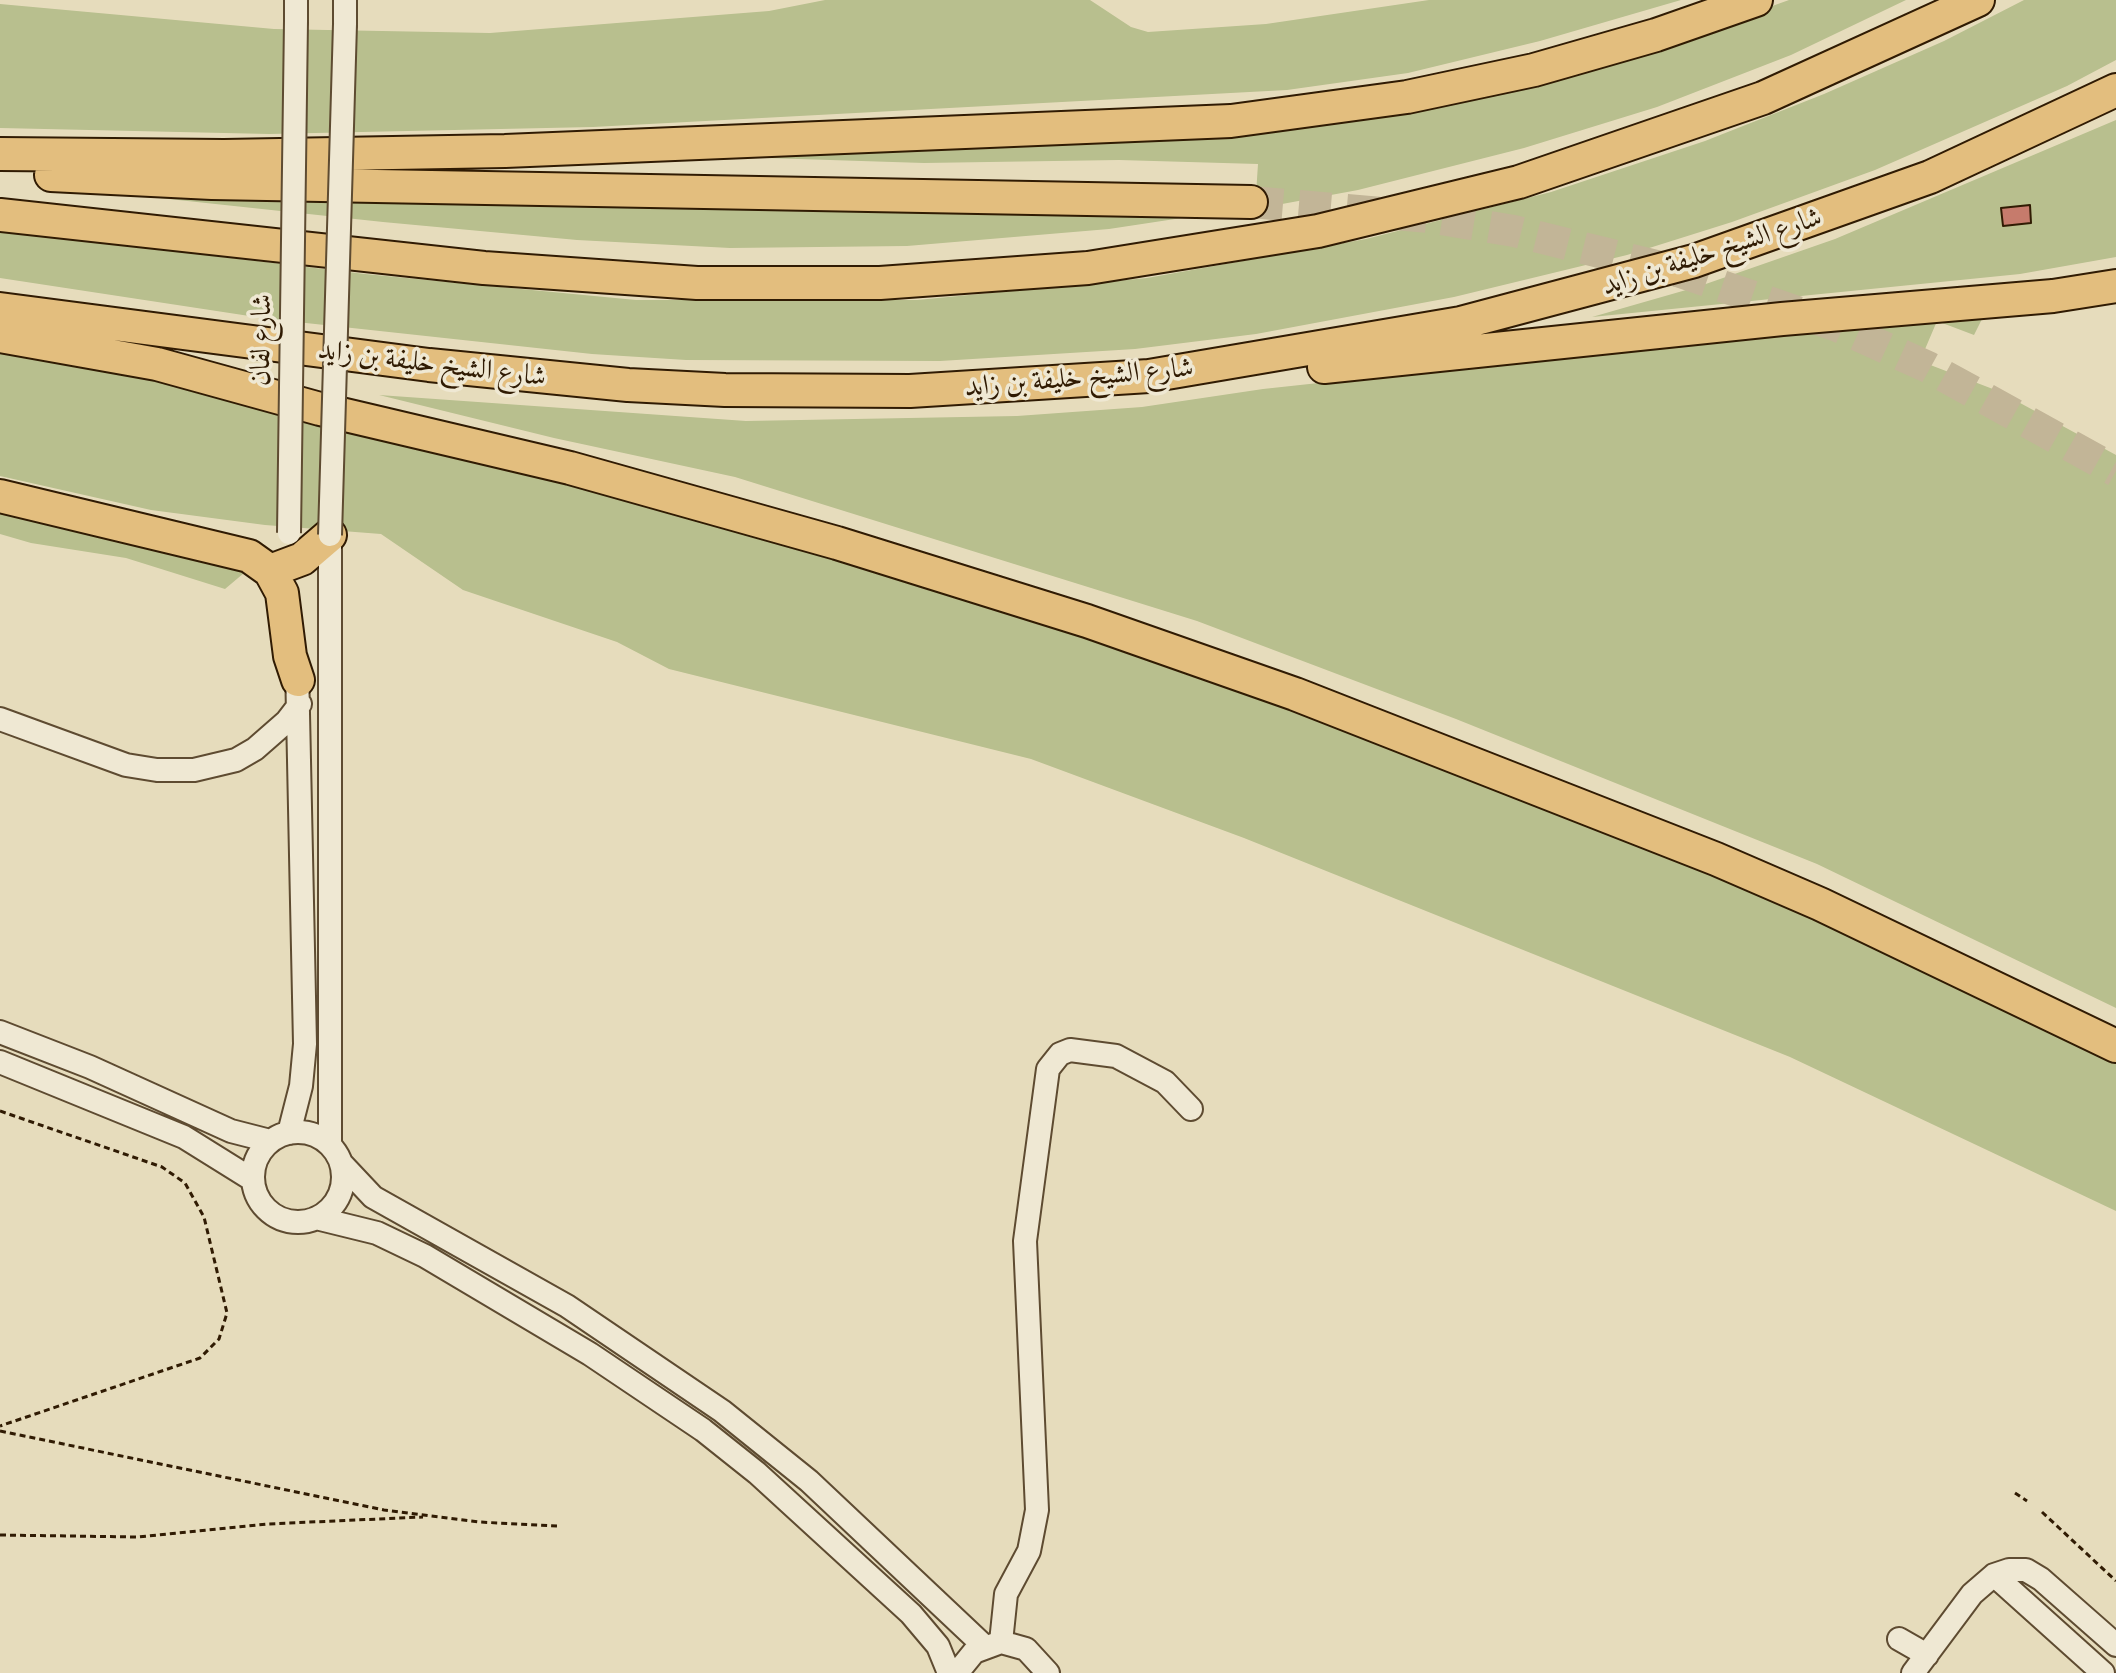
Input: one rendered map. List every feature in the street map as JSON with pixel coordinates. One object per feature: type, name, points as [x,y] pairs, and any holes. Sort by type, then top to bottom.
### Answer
[{"type":"highway","points":[[0,154],[224,156],[505,151],[1231,121],[1407,97],[1534,70],[1656,35],[1756,0]]},
{"type":"highway","points":[[0,215],[368,256],[683,282],[880,283],[1088,268],[1318,231],[1519,182],[1763,98],[1978,0]]},
{"type":"highway","name":"شارع الشيخ خليفة بن زايد","points":[[0,309],[429,365],[628,385],[741,390],[910,391],[1149,376],[1461,323],[1681,265],[1930,177],[2116,90]]},
{"type":"highway","points":[[0,172],[212,183],[1251,202]]},
{"type":"highway","points":[[1149,376],[1355,365],[1782,319],[2053,296],[2116,286]]},
{"type":"highway","points":[[0,336],[157,364],[320,409],[570,468],[837,543],[1087,621],[1309,699],[1716,859],[1820,904],[2116,1046]]},
{"type":"highway","points":[[0,496],[237,552],[280,568],[312,553],[330,535]]},
{"type":"highway","points":[[280,568],[290,656],[299,692]]},
{"type":"street","points":[[316,1218],[339,1195],[335,1154],[330,535],[345,0]]},
{"type":"street","name":"شارع لفان","points":[[280,568],[289,533],[296,10]]},
{"type":"street","points":[[0,719],[126,765],[183,771],[215,767],[255,749],[287,721],[299,692]]},
{"type":"street","points":[[299,692],[305,1044],[301,1086],[280,1137],[256,1158],[253,1180],[259,1200],[274,1216],[295,1222],[316,1218],[377,1233],[425,1256],[590,1354],[703,1430],[757,1473],[911,1614],[938,1646],[949,1673]]},
{"type":"street","points":[[0,1032],[90,1067],[231,1131],[280,1137],[311,1134],[335,1154],[373,1197],[567,1306],[722,1411],[809,1481],[992,1644],[1026,1649],[1048,1673]]},
{"type":"street","points":[[957,1673],[965,1659],[992,1644],[1006,1594],[1029,1551],[1037,1510],[1025,1241],[1048,1069],[1060,1054],[1070,1050],[1116,1056],[1165,1082],[1191,1109]]},
{"type":"street","points":[[0,1062],[184,1137],[253,1180]]},
{"type":"street","points":[[1899,1639],[1920,1664],[1972,1594],[1994,1575],[2017,1569],[2034,1574],[2116,1645]]},
{"type":"street","points":[[1994,1575],[2103,1673]]},
{"type":"path","points":[[0,1111],[162,1167],[185,1183],[204,1217],[227,1313],[219,1339],[200,1358],[0,1429]]},
{"type":"path","points":[[0,1429],[431,1517]]},
{"type":"path","points":[[2015,1493],[2027,1501]]},
{"type":"path","points":[[2042,1512],[2116,1581]]},
{"type":"path","points":[[0,1535],[138,1537],[267,1524],[431,1517],[557,1526]]},
{"type":"green space","points":[[825,0],[1090,0],[1131,27],[1148,32],[1266,24],[1429,0],[1681,0],[1540,41],[1408,73],[1287,90],[593,127],[269,134],[0,128],[0,4],[274,29],[490,33],[769,11]]},
{"type":"green space","points":[[1789,0],[1906,0],[1791,55],[1657,107],[1524,148],[1358,190],[1255,209],[1258,164],[1119,160],[924,163],[704,156],[1068,141],[1686,37]]},
{"type":"green space","points":[[2024,0],[2116,0],[2116,60],[2067,86],[1875,170],[1732,222],[1627,255],[1454,297],[1256,334],[1135,349],[940,361],[686,360],[592,354],[269,319],[0,278],[0,230],[365,274],[636,300],[917,300],[1147,278],[1366,239],[1551,192],[1705,141],[1824,94],[1944,41]]},
{"type":"green space","points":[[2116,120],[2116,257],[2020,274],[1592,317],[1700,286],[1835,239]]},
{"type":"green space","points":[[85,190],[1241,209],[1109,229],[907,246],[730,248],[577,240]]},
{"type":"green space","points":[[1986,311],[1974,335],[1937,321],[1920,361],[1998,391],[2116,455],[2116,1008],[1817,864],[1456,719],[1197,621],[735,477],[554,438],[379,395],[746,421],[1017,416],[1142,407],[1263,389]]},
{"type":"green space","points":[[0,349],[74,359],[432,437],[1072,628],[1621,833],[1900,953],[2116,1061],[2116,1211],[1790,1057],[1244,838],[1031,759],[669,669],[617,642],[463,590],[381,534],[265,525],[151,510],[0,476]]},
{"type":"green space","points":[[0,514],[233,567],[244,573],[225,589],[126,558],[31,543],[0,534]]},
{"type":"building","points":[[2030,205],[2031,223],[2003,226],[2001,208]]},
{"type":"tunnel","points":[[1251,202],[1429,217],[1514,231],[1681,272],[1835,325],[1928,367],[2116,471]]}]
